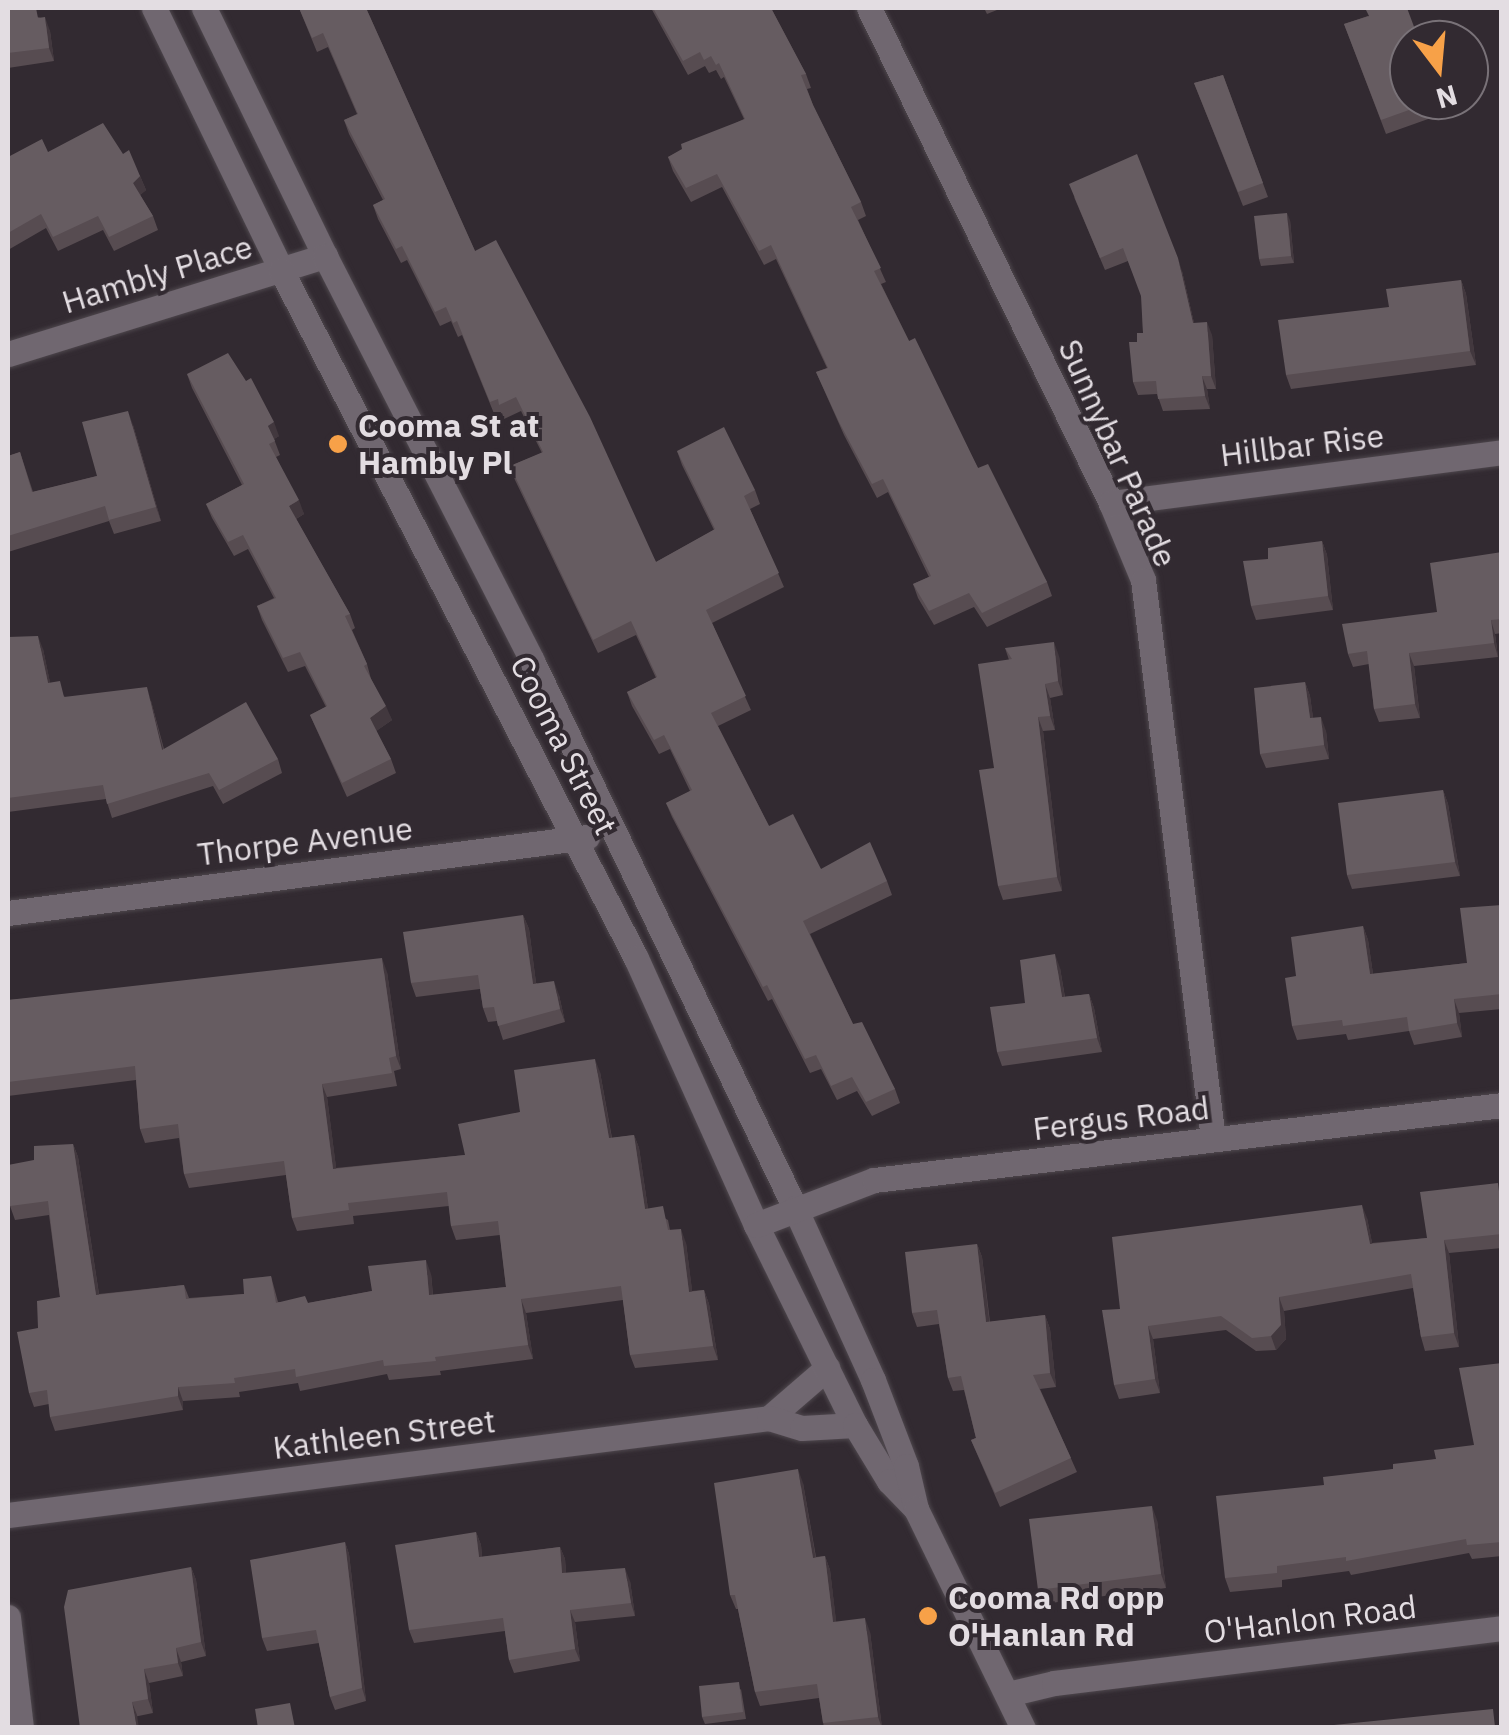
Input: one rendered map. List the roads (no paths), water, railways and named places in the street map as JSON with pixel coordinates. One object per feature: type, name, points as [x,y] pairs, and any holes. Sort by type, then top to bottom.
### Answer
[{"type":"street","name":"Cooma Street","points":[[154,8],[281,270],[672,1032],[756,1225],[855,1425],[890,1481],[916,1509]]},
{"type":"street","name":"Cooma Street","points":[[204,8],[325,256],[532,661],[794,1208],[874,1380],[906,1466],[916,1509],[1023,1728]]},
{"type":"street","name":"Sunnybar Parade","points":[[869,8],[1111,503],[1143,580],[1213,1139]]},
{"type":"street","name":"Hambly Place","points":[[8,354],[325,256]]},
{"type":"street","name":"Hillbar Rise","points":[[1111,503],[1502,452]]},
{"type":"street","name":"Thorpe Avenue","points":[[8,914],[612,833]]},
{"type":"street","name":"Fergus Road","points":[[756,1225],[874,1180],[1502,1105]]},
{"type":"street","points":[[769,1418],[827,1368]]},
{"type":"street","name":"Kathleen Street","points":[[8,1515],[769,1418],[802,1428],[855,1425]]},
{"type":"street","points":[[8,1617],[21,1728]]},
{"type":"street","name":"O'Hanlon Road","points":[[1008,1694],[1054,1683],[1502,1628]]},
{"type":"place","name":"Cooma St at Hambly Pl","points":[[338,444]]},
{"type":"place","name":"Cooma Rd opp O'Hanlan Rd","points":[[928,1616]]}]
